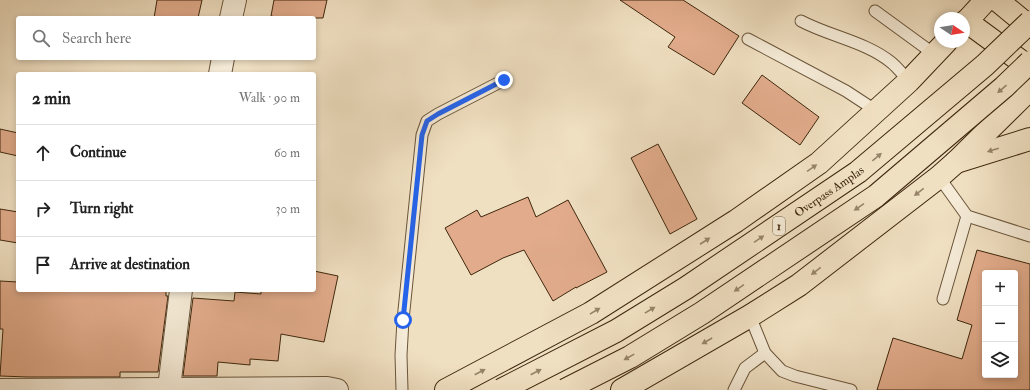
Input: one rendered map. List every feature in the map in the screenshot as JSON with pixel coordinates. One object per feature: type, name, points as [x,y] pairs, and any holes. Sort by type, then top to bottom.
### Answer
[{"type":"highway","points":[[970,17],[986,0]]},
{"type":"highway","points":[[997,0],[1030,27]]},
{"type":"highway","name":"Overpass Amplas","points":[[501,390],[616,331],[686,288],[858,172],[984,65],[1030,22]]},
{"type":"highway","points":[[970,26],[1030,68]]},
{"type":"highway","points":[[446,390],[591,313],[709,238],[819,162],[909,81],[940,48]]},
{"type":"highway","points":[[565,390],[630,357],[702,313],[876,196],[1004,87],[1030,62]]},
{"type":"highway","points":[[622,390],[750,316],[799,284],[939,177],[1030,89]]},
{"type":"highway","points":[[956,162],[1030,139]]},
{"type":"street","points":[[231,16],[235,0]]},
{"type":"street","points":[[220,72],[223,60]]},
{"type":"street","points":[[169,388],[181,292]]},
{"type":"street","points":[[0,390],[169,388],[327,388],[337,390]]},
{"type":"lane","points":[[875,11],[934,45]]},
{"type":"lane","points":[[801,21],[815,29],[872,50],[892,62],[909,81]]},
{"type":"lane","points":[[748,39],[846,91],[876,110]]},
{"type":"lane","points":[[402,390],[401,355],[403,320],[422,135],[427,121],[504,80]]},
{"type":"lane","points":[[939,177],[967,216],[1030,236]]},
{"type":"lane","points":[[943,299],[967,216]]},
{"type":"lane","points":[[750,316],[765,353],[782,371],[795,376],[851,390]]},
{"type":"lane","points":[[734,390],[745,368],[765,353]]},
{"type":"building","points":[[157,0],[202,0],[198,16],[154,16]]},
{"type":"building","points":[[274,0],[327,0],[323,18],[316,18],[316,16],[271,16]]},
{"type":"building","points":[[620,0],[683,0],[739,36],[714,75],[668,47],[675,37]]},
{"type":"building","points":[[762,75],[819,117],[800,145],[742,103]]},
{"type":"building","points":[[0,129],[16,133],[16,156],[0,152]]},
{"type":"building","points":[[658,144],[697,219],[670,234],[631,158]]},
{"type":"building","points":[[528,197],[536,217],[568,200],[607,272],[576,287],[553,301],[524,250],[503,258],[471,275],[445,228],[477,210],[481,217]]},
{"type":"building","points":[[0,209],[16,212],[16,243],[0,240]]},
{"type":"building","points":[[977,250],[1030,264],[1030,390],[877,390],[893,338],[962,359],[972,325],[957,320]]},
{"type":"building","points":[[316,271],[338,276],[324,342],[281,334],[278,361],[250,359],[250,365],[218,362],[217,376],[183,376],[193,298],[234,301],[235,292],[261,294],[261,292],[316,292]]},
{"type":"building","points":[[0,281],[16,282],[16,292],[166,292],[166,296],[168,296],[158,372],[120,372],[120,377],[0,376],[3,329],[0,329]]},
{"type":"route","points":[[403,320],[422,135],[427,121],[504,80]]}]
